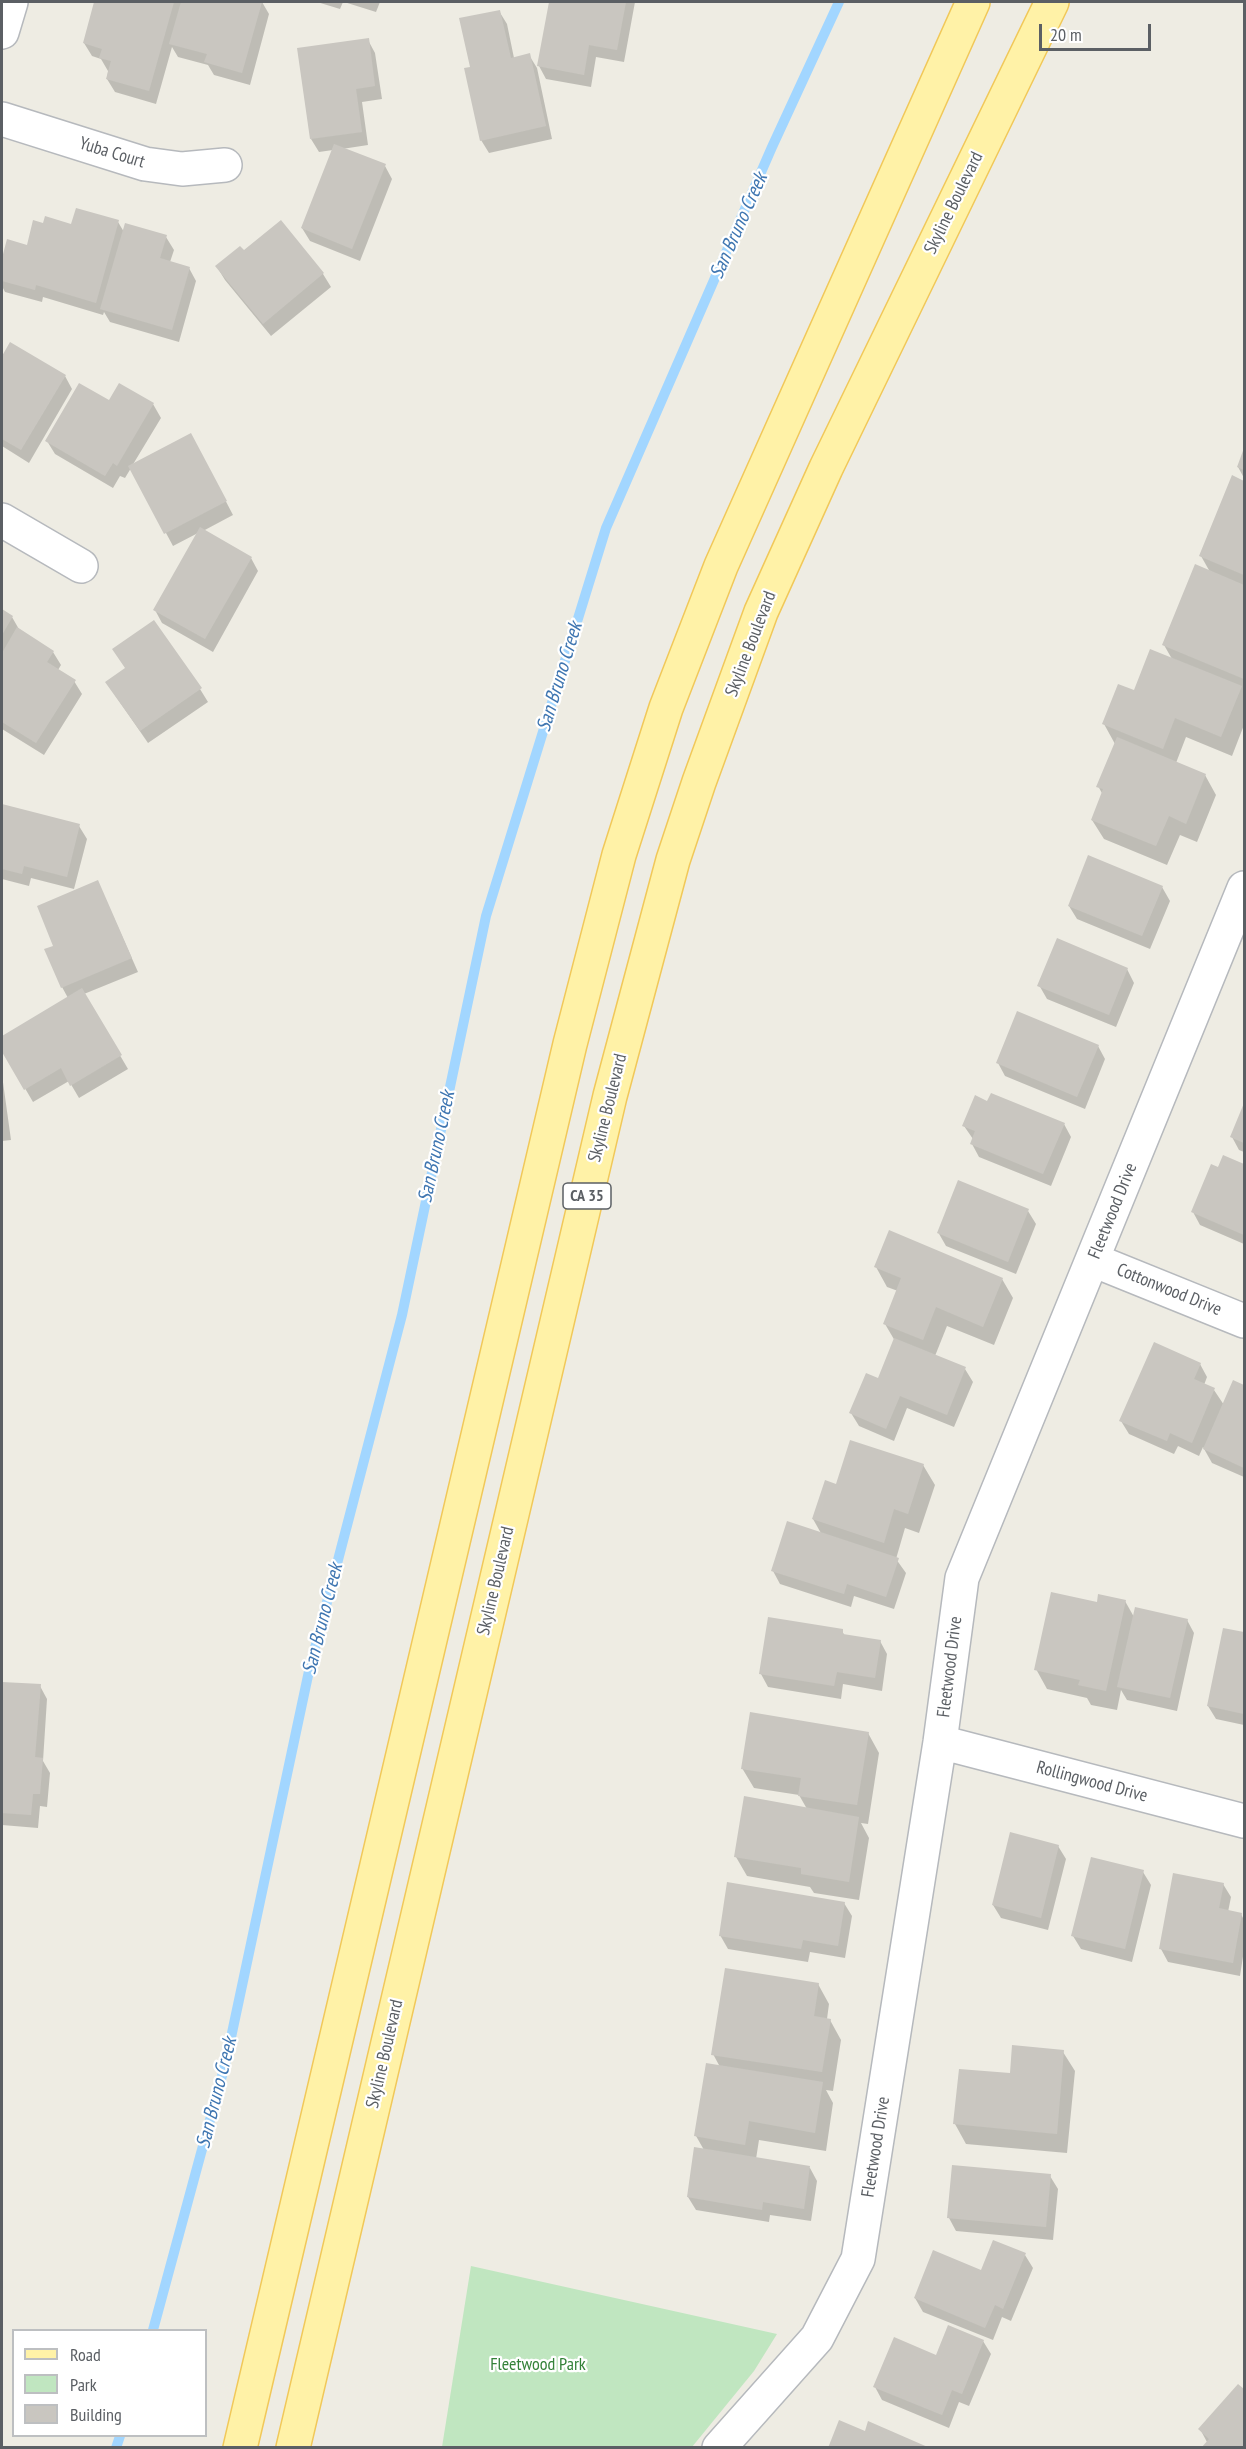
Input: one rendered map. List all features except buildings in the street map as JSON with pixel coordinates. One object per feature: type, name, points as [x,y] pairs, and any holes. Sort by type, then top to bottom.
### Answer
[{"type":"main road","name":"CA 35","points":[[240,2448],[564,1068],[619,855],[666,708],[722,566],[973,2]]},
{"type":"main road","name":"Skyline Boulevard","points":[[292,2448],[607,1108],[673,861],[699,782],[761,612],[826,468],[1052,2]]},
{"type":"street","points":[[2,32],[11,2]]},
{"type":"street","name":"Yuba Court","points":[[2,119],[145,165],[182,170],[225,165]]},
{"type":"street","points":[[2,520],[81,566]]},
{"type":"street","name":"Fleetwood Drive","points":[[719,2448],[817,2338],[858,2259],[940,1742],[962,1578],[1245,888]]},
{"type":"street","name":"Cottonwood Drive","points":[[1093,1260],[1245,1320]]},
{"type":"street","name":"Rollingwood Drive","points":[[940,1742],[1245,1821]]},
{"type":"green space","name":"Fleetwood Park","points":[[471,2266],[777,2334],[754,2371],[692,2447],[442,2447]]},
{"type":"waterway","name":"San Bruno Creek","points":[[153,2329],[226,2061],[309,1671],[402,1315],[486,916],[606,528],[772,147],[839,2]]},
{"type":"waterway","name":"San Bruno Creek","points":[[116,2448],[120,2437]]}]
